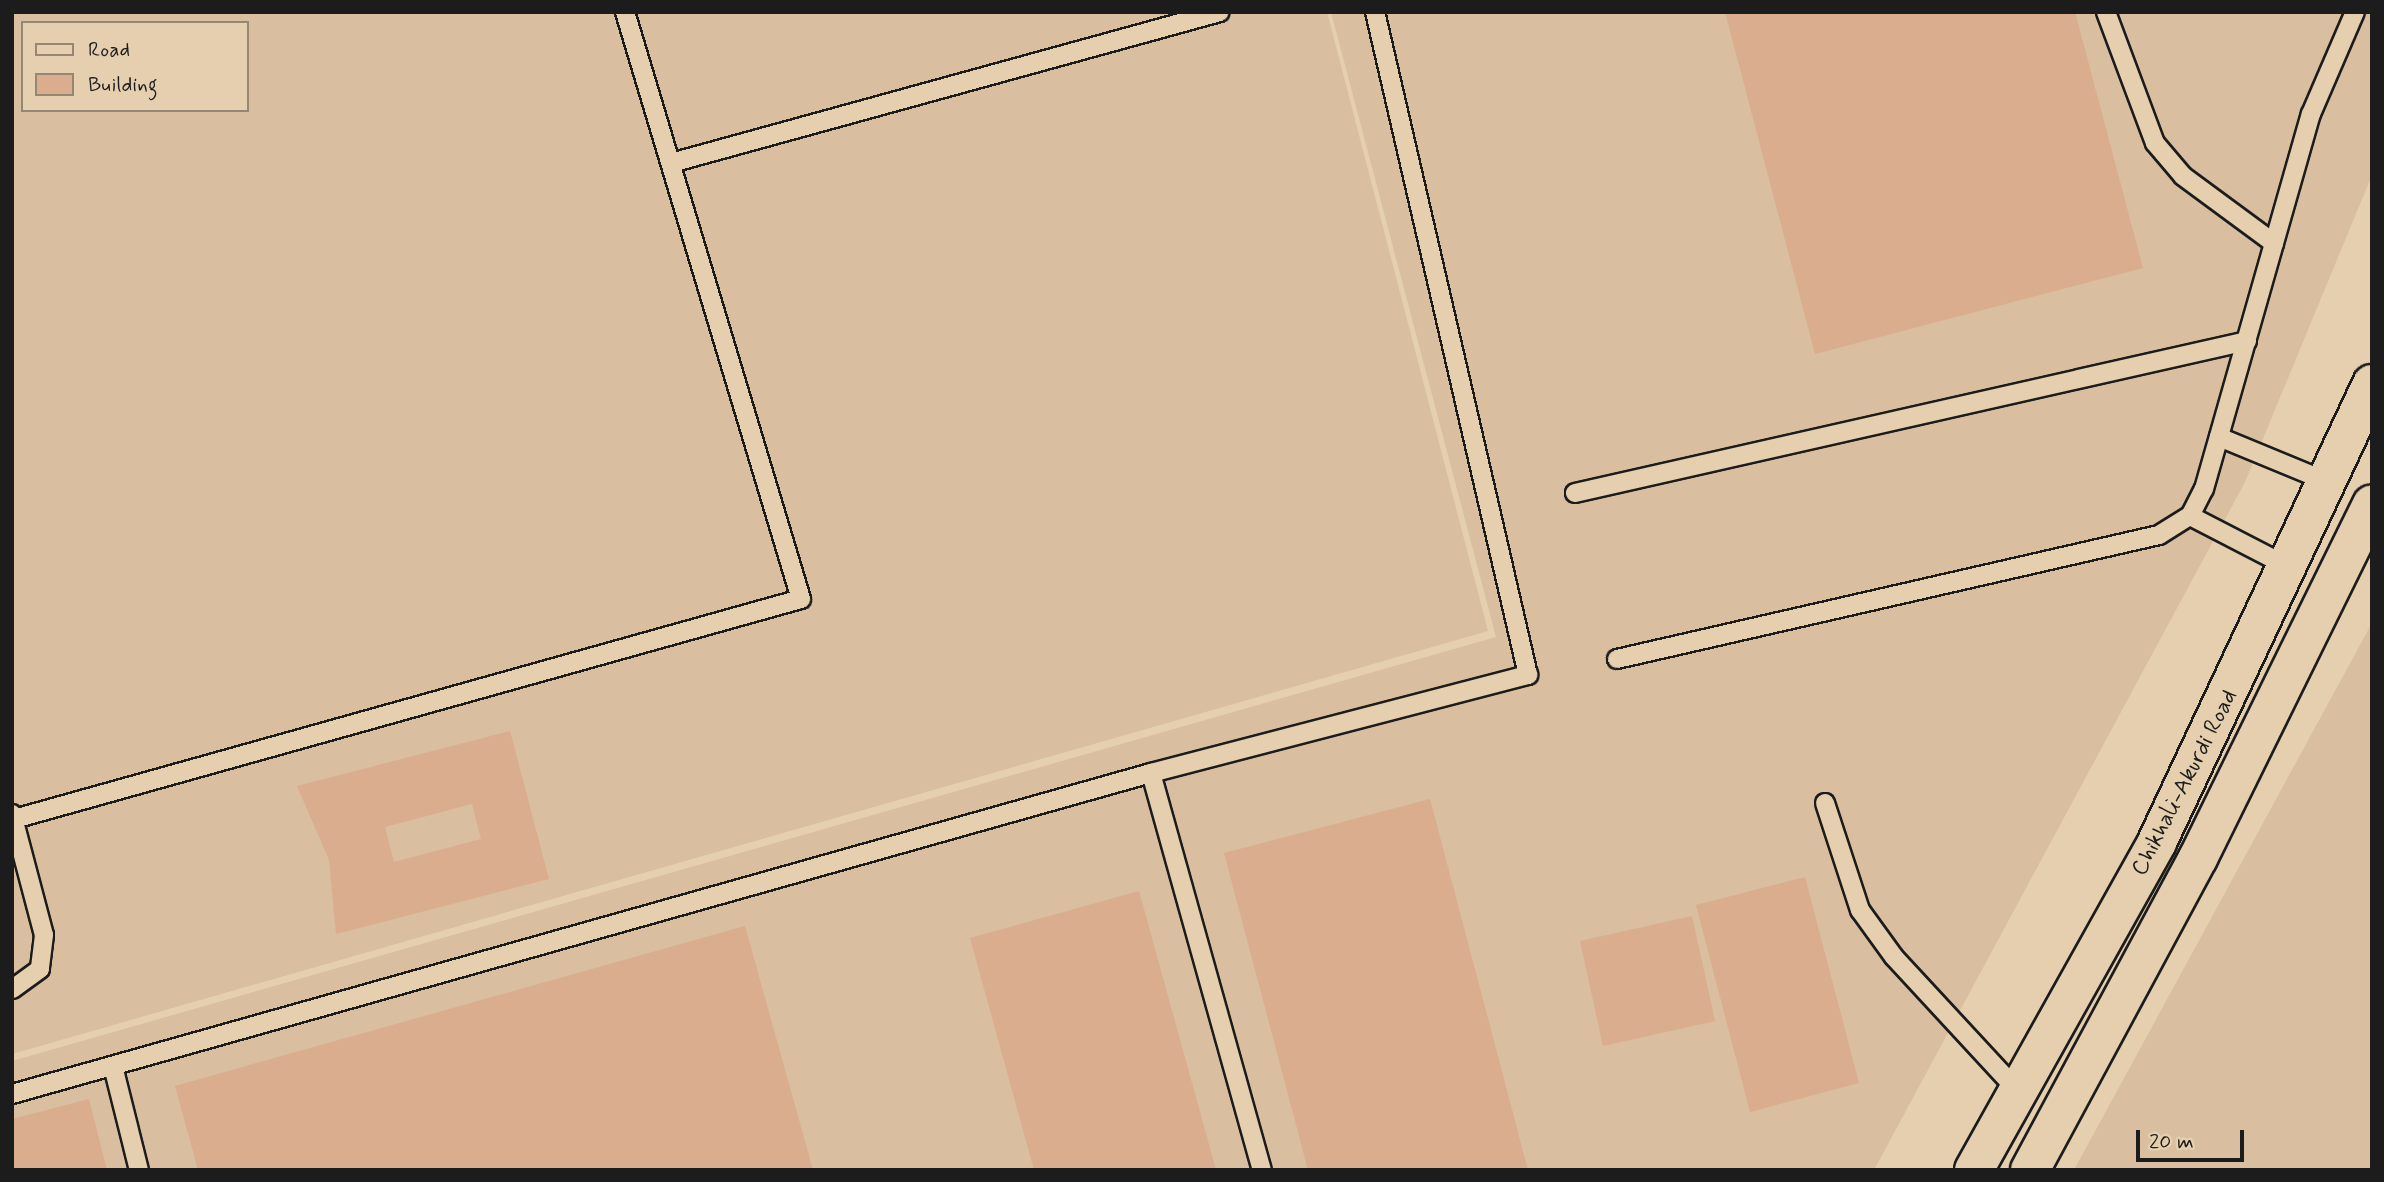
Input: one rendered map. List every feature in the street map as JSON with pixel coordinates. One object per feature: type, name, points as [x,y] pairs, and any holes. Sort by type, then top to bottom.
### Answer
[{"type":"main road","name":"Chikhali-Akurdi Road","points":[[1974,1170],[2157,842],[2291,568],[2307,520],[2372,384]]},
{"type":"main road","points":[[2307,520],[2365,521]]},
{"type":"main road","name":"Chikhali-Akurdi Road","points":[[2030,1170],[2198,858],[2365,521]]},
{"type":"lane","points":[[12,989],[40,969],[44,934],[13,816],[801,599],[625,12]]},
{"type":"lane","points":[[671,163],[1220,12]]},
{"type":"lane","points":[[12,1094],[1151,773],[1528,675],[1375,12]]},
{"type":"lane","points":[[2106,12],[2155,143],[2183,176],[2274,243]]},
{"type":"lane","points":[[1617,659],[2160,535],[2190,516],[2219,437],[2311,114],[2355,12]]},
{"type":"lane","points":[[1575,493],[2246,341]]},
{"type":"lane","points":[[2219,437],[2326,481]]},
{"type":"lane","points":[[2190,516],[2291,568]]},
{"type":"lane","points":[[1151,773],[1262,1170]]},
{"type":"lane","points":[[1825,803],[1860,910],[1902,967],[2018,1091]]},
{"type":"lane","points":[[113,1066],[139,1170]]},
{"type":"shaded area","points":[[12,12],[1327,12],[1488,631],[12,1054]]},
{"type":"shaded area","points":[[1331,12],[2372,12],[2372,175],[2245,482],[1874,1170],[12,1170],[12,1061],[1496,637]]},
{"type":"shaded area","points":[[2372,623],[2372,1170],[2074,1170]]},
{"type":"building","points":[[1725,12],[2075,12],[2143,268],[1815,354]]},
{"type":"building","points":[[510,731],[549,879],[336,934],[329,860],[297,786]],"holes":[[[472,804],[481,839],[394,862],[385,827]]]},
{"type":"building","points":[[1430,799],[1528,1170],[1308,1170],[1224,853]]},
{"type":"building","points":[[1805,877],[1859,1083],[1750,1112],[1696,905]]},
{"type":"building","points":[[1139,891],[1216,1170],[1034,1170],[970,938]]},
{"type":"building","points":[[1692,916],[1715,1021],[1603,1046],[1580,941]]},
{"type":"building","points":[[745,926],[813,1170],[198,1170],[175,1086]]},
{"type":"building","points":[[89,1099],[107,1170],[12,1170],[12,1119]]}]
